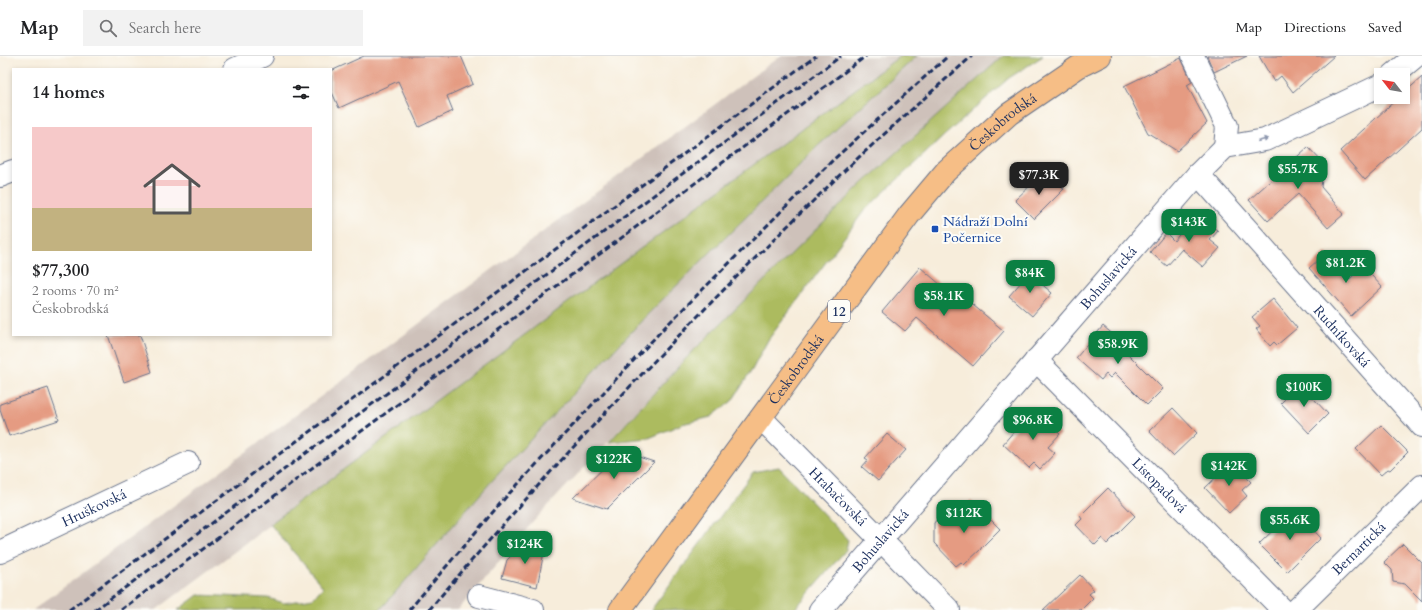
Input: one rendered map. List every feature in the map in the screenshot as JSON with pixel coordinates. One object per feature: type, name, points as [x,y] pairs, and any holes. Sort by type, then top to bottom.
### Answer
[{"type":"main road","name":"Českobrodská","points":[[620,610],[909,215],[946,170],[1010,114],[1078,67],[1100,56]]},
{"type":"street","points":[[237,68],[262,56]]},
{"type":"street","points":[[1193,56],[1228,126],[1225,147],[1265,140],[1374,88]]},
{"type":"street","points":[[1401,68],[1416,56]]},
{"type":"street","name":"Bohuslavická","points":[[820,610],[1198,174],[1225,147]]},
{"type":"street","points":[[0,176],[12,171]]},
{"type":"street","name":"Rudníkovská","points":[[1198,174],[1422,426]]},
{"type":"street","name":"Listopadová","points":[[1036,360],[1283,610]]},
{"type":"street","name":"Hrabačovská","points":[[761,418],[949,610]]},
{"type":"street","name":"Hruškovská","points":[[0,552],[188,463]]},
{"type":"street","name":"Bernartická","points":[[1296,610],[1422,486]]},
{"type":"street","points":[[479,596],[533,610]]},
{"type":"shaded area","points":[[780,56],[901,56],[156,610],[33,610]]},
{"type":"shaded area","points":[[917,56],[1003,56],[860,186],[691,353],[533,522],[458,610],[380,610],[490,483],[648,314],[819,145]]},
{"type":"green space","points":[[900,56],[917,56],[819,145],[648,314],[490,483],[380,610],[178,610],[198,595],[268,598],[284,603],[313,598],[323,587],[270,524]]},
{"type":"green space","points":[[1003,56],[1043,56],[1009,78],[945,135],[864,211],[768,340],[752,370],[732,401],[711,417],[682,424],[649,438],[609,442],[691,353],[860,186]]},
{"type":"green space","points":[[779,467],[848,540],[846,550],[794,610],[651,610],[753,472]]},
{"type":"building","points":[[364,56],[461,56],[473,84],[447,96],[453,111],[419,127],[398,81],[339,108],[332,92],[332,71]]},
{"type":"building","points":[[1207,56],[1247,56],[1214,72]]},
{"type":"building","points":[[1259,56],[1334,56],[1293,92],[1281,76],[1274,82]]},
{"type":"building","points":[[1181,58],[1192,82],[1187,85],[1207,123],[1177,151],[1148,133],[1124,86]]},
{"type":"building","points":[[1422,77],[1422,128],[1365,180],[1340,151],[1391,104],[1410,104],[1410,88]]},
{"type":"building","points":[[1308,147],[1324,164],[1321,187],[1344,214],[1328,228],[1298,194],[1268,221],[1249,200]]},
{"type":"building","points":[[1049,174],[1064,189],[1034,219],[1015,200],[1034,182],[1037,186]]},
{"type":"building","points":[[1197,213],[1218,231],[1210,240],[1220,248],[1203,267],[1182,249],[1167,266],[1150,252],[1166,233],[1174,241]]},
{"type":"building","points":[[1326,253],[1350,279],[1363,266],[1382,287],[1351,316],[1309,268]]},
{"type":"building","points":[[920,267],[963,304],[967,300],[1004,331],[973,366],[917,318],[905,331],[882,312]]},
{"type":"building","points":[[1029,273],[1052,293],[1032,316],[1009,296]]},
{"type":"building","points":[[1273,299],[1297,328],[1277,345],[1274,342],[1270,346],[1256,329],[1260,326],[1252,317]]},
{"type":"building","points":[[1103,326],[1129,348],[1126,352],[1163,389],[1147,405],[1115,373],[1110,378],[1106,374],[1101,380],[1076,358]]},
{"type":"building","points":[[108,336],[140,336],[152,372],[124,382]]},
{"type":"building","points":[[1300,384],[1328,414],[1309,433],[1281,403]]},
{"type":"building","points":[[48,388],[59,420],[9,436],[0,410],[0,404]]},
{"type":"building","points":[[1173,408],[1197,433],[1173,456],[1149,431]]},
{"type":"building","points":[[1033,409],[1060,434],[1048,447],[1055,453],[1040,469],[1034,463],[1029,468],[1003,444]]},
{"type":"building","points":[[1381,425],[1408,452],[1390,470],[1388,469],[1381,475],[1356,449]]},
{"type":"building","points":[[887,434],[906,450],[878,481],[862,467],[868,460],[865,458]]},
{"type":"building","points":[[621,451],[654,462],[607,509],[573,498]]},
{"type":"building","points":[[1232,462],[1251,482],[1242,490],[1247,496],[1229,513],[1205,488]]},
{"type":"building","points":[[1108,488],[1135,516],[1107,544],[1102,538],[1095,545],[1076,525],[1082,519],[1080,516]]},
{"type":"building","points":[[971,500],[1000,529],[964,565],[961,562],[956,566],[934,543],[934,523],[940,517],[954,517]]},
{"type":"building","points":[[1294,510],[1321,538],[1287,572],[1259,544]]},
{"type":"building","points":[[523,544],[545,547],[537,587],[502,578],[507,560]]},
{"type":"building","points":[[1403,544],[1422,563],[1422,601],[1405,584],[1393,582],[1392,570],[1384,562]]},
{"type":"building","points":[[1080,575],[1094,590],[1089,594],[1093,598],[1081,610],[1043,610]]},
{"type":"railway","points":[[69,610],[816,56]]},
{"type":"railway","points":[[95,610],[841,56]]},
{"type":"railway","points":[[121,610],[866,56]]},
{"type":"railway","points":[[409,610],[505,498],[663,329],[833,160],[948,56]]},
{"type":"railway","points":[[429,610],[528,496],[631,385],[790,223],[844,171],[972,56]]},
{"type":"place","name":"Nádraží Dolní Počernice","points":[[935,229]]}]
